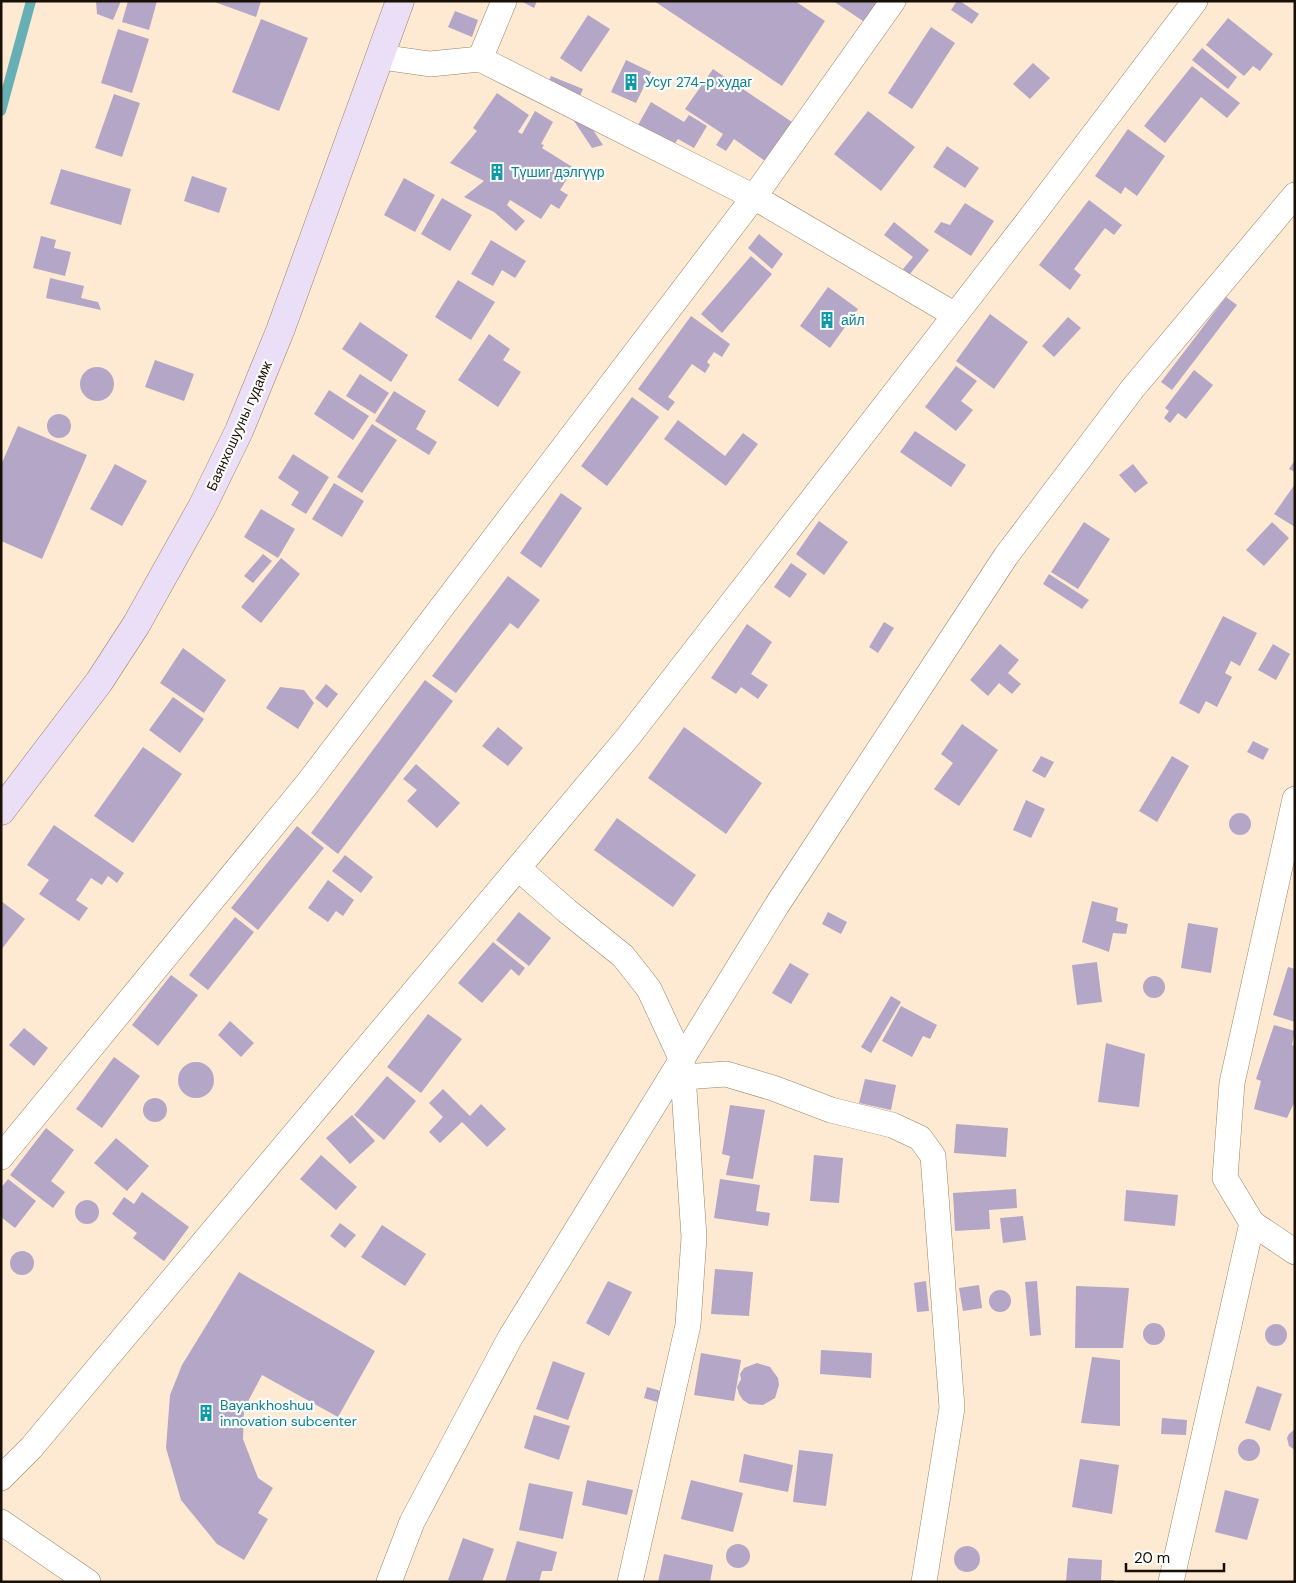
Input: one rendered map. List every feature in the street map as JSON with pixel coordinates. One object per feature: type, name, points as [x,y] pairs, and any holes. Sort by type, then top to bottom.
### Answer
[{"type":"main road","name":"Баянхошууны гудамж","points":[[1,811],[99,682],[136,625],[202,507],[239,431],[280,331],[400,1]]},
{"type":"street","points":[[480,59],[504,1]]},
{"type":"street","points":[[1,1157],[308,784],[754,197],[893,1]]},
{"type":"street","points":[[1,1478],[31,1448],[628,737],[955,315],[1194,1]]},
{"type":"street","points":[[381,57],[430,64],[480,59],[754,197],[955,315]]},
{"type":"street","points":[[389,1582],[412,1522],[510,1338],[683,1069],[718,1000],[777,905],[1006,556],[1133,388],[1290,208]]},
{"type":"street","points":[[1295,799],[1232,1083],[1226,1178],[1252,1223],[1295,1252]]},
{"type":"street","points":[[518,868],[623,956],[649,989],[683,1069],[694,1237],[688,1325],[630,1582]]},
{"type":"street","points":[[683,1069],[726,1074],[773,1088],[831,1110],[892,1125],[920,1138],[933,1156],[952,1408],[924,1582]]},
{"type":"street","points":[[1171,1582],[1252,1223]]},
{"type":"street","points":[[1,1522],[88,1582]]},
{"type":"building","points":[[96,1],[121,1],[113,20],[97,14]]},
{"type":"building","points":[[128,1],[157,1],[149,30],[122,22]]},
{"type":"building","points":[[212,1],[261,1],[256,17]]},
{"type":"building","points":[[521,1],[537,1],[534,8]]},
{"type":"building","points":[[654,1],[795,1],[825,21],[782,86]]},
{"type":"building","points":[[833,1],[885,1],[869,25]]},
{"type":"building","points":[[957,1],[960,1],[979,14],[972,24],[951,10]]},
{"type":"building","points":[[455,11],[478,20],[472,37],[448,27]]},
{"type":"building","points":[[588,15],[610,29],[581,72],[560,58]]},
{"type":"building","points":[[1228,18],[1273,54],[1260,71],[1253,66],[1244,76],[1206,45]]},
{"type":"building","points":[[261,19],[308,38],[279,111],[232,92]]},
{"type":"building","points":[[931,27],[955,43],[912,109],[888,93]]},
{"type":"building","points":[[118,29],[149,39],[132,93],[101,83]]},
{"type":"building","points":[[1202,48],[1237,77],[1228,89],[1192,60]]},
{"type":"building","name":"Усуг 274-р худаг","points":[[626,60],[651,72],[636,103],[611,92]]},
{"type":"building","points":[[1033,63],[1050,78],[1030,99],[1013,84]]},
{"type":"building","points":[[1192,66],[1240,103],[1227,118],[1201,97],[1165,143],[1144,126]]},
{"type":"building","points":[[713,69],[795,124],[768,163],[734,139],[726,151],[716,145],[723,134],[685,109]]},
{"type":"building","points":[[551,76],[583,89],[578,101],[546,88]]},
{"type":"building","points":[[497,93],[529,115],[518,132],[522,134],[535,111],[553,122],[541,144],[544,145],[542,148],[574,168],[560,190],[568,195],[559,209],[551,204],[541,219],[510,200],[507,205],[525,221],[516,231],[494,212],[464,197],[484,181],[450,163],[477,131],[473,128]]},
{"type":"building","points":[[114,94],[140,103],[122,157],[95,148]]},
{"type":"building","points":[[651,102],[684,122],[689,115],[707,126],[694,148],[678,139],[673,146],[638,125]]},
{"type":"building","points":[[868,111],[915,147],[881,191],[834,154]]},
{"type":"building","points":[[581,112],[603,145],[592,148],[572,118]]},
{"type":"building","points":[[1128,129],[1165,156],[1137,196],[1125,187],[1121,194],[1095,176]]},
{"type":"building","points":[[947,146],[979,168],[965,188],[933,167]]},
{"type":"building","points":[[61,169],[131,189],[121,225],[50,204]]},
{"type":"building","points":[[192,176],[227,188],[219,213],[184,201]]},
{"type":"building","points":[[404,178],[435,195],[415,232],[384,215]]},
{"type":"building","points":[[442,198],[472,215],[450,251],[421,234]]},
{"type":"building","points":[[1089,200],[1122,225],[1114,235],[1105,228],[1074,269],[1081,275],[1070,290],[1039,265]]},
{"type":"building","points":[[965,203],[994,221],[971,256],[934,232],[941,222],[950,225]]},
{"type":"building","points":[[894,222],[929,250],[910,274],[903,269],[913,257],[884,235]]},
{"type":"building","points":[[759,234],[783,254],[772,269],[748,248]]},
{"type":"building","points":[[41,236],[56,240],[54,248],[71,252],[65,276],[33,268]]},
{"type":"building","points":[[491,240],[526,261],[515,278],[502,270],[493,286],[471,274]]},
{"type":"building","points":[[751,256],[772,274],[722,333],[701,314]]},
{"type":"building","points":[[50,278],[84,286],[81,298],[98,302],[101,310],[46,298]]},
{"type":"building","points":[[458,280],[495,302],[471,340],[435,317]]},
{"type":"building","name":"айл","points":[[828,287],[858,309],[830,348],[800,326]]},
{"type":"building","points":[[1226,297],[1237,305],[1172,390],[1161,382]]},
{"type":"building","points":[[990,314],[1028,342],[994,389],[956,361]]},
{"type":"building","points":[[691,316],[730,344],[722,357],[714,352],[707,362],[710,365],[705,373],[692,364],[668,397],[675,402],[668,411],[638,389]]},
{"type":"building","points":[[1068,317],[1081,328],[1054,357],[1042,346]]},
{"type":"building","points":[[360,322],[408,355],[391,382],[342,349]]},
{"type":"building","points":[[489,334],[510,349],[503,360],[521,372],[498,407],[458,380]]},
{"type":"building","points":[[155,360],[194,374],[184,401],[145,387]]},
{"type":"building","points":[[956,366],[977,381],[961,401],[973,410],[956,431],[925,407]]},
{"type":"building","points":[[97,367],[109,372],[114,384],[109,396],[97,401],[85,396],[80,384],[85,372]]},
{"type":"building","points":[[1194,370],[1213,385],[1186,419],[1178,413],[1170,423],[1164,418],[1169,411],[1165,408]]},
{"type":"building","points":[[360,374],[389,393],[375,414],[346,396]]},
{"type":"building","points":[[329,390],[369,416],[353,440],[314,414]]},
{"type":"building","points":[[394,391],[426,411],[416,429],[437,442],[429,455],[375,421]]},
{"type":"building","points":[[632,397],[659,417],[607,486],[581,466]]},
{"type":"building","points":[[59,414],[64,415],[70,421],[70,431],[64,437],[59,438],[54,437],[48,431],[47,426],[48,421],[54,415]]},
{"type":"building","points":[[678,420],[725,456],[743,433],[758,444],[726,486],[664,439]]},
{"type":"building","points":[[372,424],[397,440],[362,493],[337,477]]},
{"type":"building","points":[[18,426],[87,455],[42,559],[1,541],[1,465]]},
{"type":"building","points":[[915,431],[966,465],[951,487],[900,452]]},
{"type":"building","points":[[293,454],[329,477],[306,514],[291,505],[299,492],[278,478]]},
{"type":"building","points":[[1295,460],[1295,472],[1289,469]]},
{"type":"building","points":[[115,464],[147,481],[122,526],[90,509]]},
{"type":"building","points":[[1133,464],[1148,483],[1135,493],[1119,475]]},
{"type":"building","points":[[334,483],[364,501],[342,537],[312,519]]},
{"type":"building","points":[[1295,484],[1295,527],[1274,514]]},
{"type":"building","points":[[561,493],[582,508],[541,568],[520,553]]},
{"type":"building","points":[[261,509],[295,529],[278,558],[244,537]]},
{"type":"building","points":[[819,521],[848,542],[824,575],[796,554]]},
{"type":"building","points":[[1084,522],[1110,539],[1078,589],[1051,572]]},
{"type":"building","points":[[1272,522],[1289,538],[1264,566],[1246,550]]},
{"type":"building","points":[[263,554],[272,561],[253,583],[244,576]]},
{"type":"building","points":[[281,558],[300,574],[261,623],[241,607]]},
{"type":"building","points":[[791,563],[807,574],[790,598],[774,587]]},
{"type":"building","points":[[1049,574],[1089,600],[1082,609],[1043,584]]},
{"type":"building","points":[[508,576],[540,600],[518,629],[510,623],[456,693],[432,676]]},
{"type":"building","points":[[1223,616],[1257,633],[1240,666],[1231,661],[1225,673],[1232,677],[1217,707],[1206,701],[1199,714],[1179,703]]},
{"type":"building","points":[[884,622],[894,628],[878,653],[869,647]]},
{"type":"building","points":[[747,624],[772,642],[751,674],[768,685],[758,699],[741,687],[736,694],[711,678]]},
{"type":"building","points":[[1000,644],[1019,660],[1008,673],[1021,684],[1012,694],[999,683],[988,696],[970,680]]},
{"type":"building","points":[[1273,644],[1290,654],[1276,680],[1258,670]]},
{"type":"building","points":[[183,648],[226,680],[204,713],[160,683]]},
{"type":"building","points":[[425,680],[453,701],[338,854],[311,833]]},
{"type":"building","points":[[326,684],[338,694],[327,708],[315,698]]},
{"type":"building","points":[[280,687],[304,690],[314,703],[298,729],[266,708]]},
{"type":"building","points":[[173,697],[204,719],[180,753],[149,730]]},
{"type":"building","points":[[962,724],[998,750],[959,806],[934,789],[953,763],[941,754]]},
{"type":"building","points":[[498,727],[523,748],[508,766],[482,746]]},
{"type":"building","points":[[684,727],[762,783],[726,834],[648,778]]},
{"type":"building","points":[[1253,741],[1269,749],[1263,760],[1247,752]]},
{"type":"building","points":[[143,747],[182,774],[133,843],[94,816]]},
{"type":"building","points":[[1041,756],[1054,762],[1045,778],[1032,771]]},
{"type":"building","points":[[1172,756],[1189,766],[1157,822],[1139,811]]},
{"type":"building","points":[[416,764],[460,803],[437,828],[407,801],[417,790],[403,779]]},
{"type":"building","points":[[1026,800],[1045,809],[1031,838],[1013,830]]},
{"type":"building","points":[[1240,813],[1248,816],[1251,824],[1248,832],[1240,835],[1232,832],[1229,824],[1232,816]]},
{"type":"building","points":[[617,818],[696,875],[673,907],[594,850]]},
{"type":"building","points":[[54,825],[124,873],[117,883],[108,876],[102,885],[91,878],[76,900],[88,908],[79,921],[39,894],[49,880],[27,865]]},
{"type":"building","points":[[297,826],[324,848],[258,930],[231,908]]},
{"type":"building","points":[[345,855],[373,877],[361,893],[332,871]]},
{"type":"building","points":[[328,880],[354,900],[343,916],[336,911],[328,922],[308,908]]},
{"type":"building","points":[[1,901],[25,919],[1,950]]},
{"type":"building","points":[[1092,901],[1118,908],[1116,921],[1128,924],[1126,934],[1113,933],[1109,952],[1082,942]]},
{"type":"building","points":[[519,912],[551,938],[529,966],[496,940]]},
{"type":"building","points":[[828,912],[847,922],[841,934],[822,924]]},
{"type":"building","points":[[235,917],[254,932],[208,990],[189,975]]},
{"type":"building","points":[[1188,923],[1218,928],[1211,973],[1181,968]]},
{"type":"building","points":[[493,942],[525,968],[519,976],[511,969],[482,1003],[458,983]]},
{"type":"building","points":[[1097,962],[1102,1002],[1077,1005],[1072,965]]},
{"type":"building","points":[[790,963],[809,974],[791,1004],[772,993]]},
{"type":"building","points":[[1288,967],[1295,969],[1295,1022],[1273,1015]]},
{"type":"building","points":[[171,975],[198,995],[158,1046],[132,1025]]},
{"type":"building","points":[[1154,976],[1162,979],[1165,987],[1162,995],[1154,998],[1146,995],[1143,987],[1146,979]]},
{"type":"building","points":[[891,996],[901,1002],[871,1053],[861,1047]]},
{"type":"building","points":[[901,1006],[937,1025],[930,1039],[923,1036],[912,1057],[882,1041]]},
{"type":"building","points":[[428,1014],[462,1039],[421,1093],[387,1067]]},
{"type":"building","points":[[230,1021],[254,1043],[241,1057],[218,1035]]},
{"type":"building","points":[[1274,1025],[1295,1031],[1292,1045],[1295,1046],[1295,1101],[1287,1118],[1254,1109],[1261,1081],[1256,1079]]},
{"type":"building","points":[[24,1028],[48,1048],[34,1066],[9,1045]]},
{"type":"building","points":[[1106,1043],[1145,1054],[1139,1107],[1098,1102]]},
{"type":"building","points":[[114,1057],[140,1076],[102,1128],[76,1109]]},
{"type":"building","points":[[196,1062],[208,1068],[214,1080],[208,1092],[196,1098],[184,1092],[178,1080],[184,1068]]},
{"type":"building","points":[[387,1076],[416,1101],[384,1140],[354,1115]]},
{"type":"building","points":[[865,1079],[896,1085],[891,1110],[859,1103]]},
{"type":"building","points":[[443,1089],[470,1116],[481,1104],[506,1129],[487,1147],[462,1122],[440,1143],[429,1132],[443,1117],[429,1103]]},
{"type":"building","points":[[155,1098],[160,1099],[166,1105],[166,1115],[160,1121],[155,1122],[150,1121],[144,1115],[143,1110],[144,1105],[150,1099]]},
{"type":"building","points":[[730,1105],[765,1110],[753,1179],[726,1175],[730,1156],[722,1154]]},
{"type":"building","points":[[352,1115],[375,1141],[350,1164],[326,1138]]},
{"type":"building","points":[[956,1124],[1008,1128],[1006,1157],[954,1153]]},
{"type":"building","points":[[46,1128],[74,1150],[51,1181],[65,1192],[53,1208],[10,1175]]},
{"type":"building","points":[[116,1138],[149,1166],[127,1191],[94,1163]]},
{"type":"building","points":[[321,1155],[357,1187],[336,1210],[300,1179]]},
{"type":"building","points":[[814,1155],[843,1158],[839,1203],[810,1201]]},
{"type":"building","points":[[8,1179],[36,1201],[15,1228],[1,1217],[1,1188]]},
{"type":"building","points":[[720,1179],[760,1185],[756,1211],[770,1213],[768,1226],[714,1218]]},
{"type":"building","points":[[1016,1189],[1017,1208],[989,1210],[990,1229],[955,1231],[953,1193]]},
{"type":"building","points":[[1126,1190],[1178,1195],[1175,1226],[1124,1221]]},
{"type":"building","points":[[142,1192],[189,1227],[164,1261],[133,1238],[137,1233],[112,1214],[124,1197],[134,1204]]},
{"type":"building","points":[[87,1200],[92,1201],[98,1207],[98,1217],[92,1223],[87,1224],[82,1223],[76,1217],[75,1212],[76,1207],[82,1201]]},
{"type":"building","points":[[1023,1216],[1026,1240],[1003,1243],[1000,1218]]},
{"type":"building","points":[[340,1223],[356,1235],[345,1248],[330,1236]]},
{"type":"building","points":[[382,1225],[426,1254],[405,1286],[361,1257]]},
{"type":"building","points":[[22,1251],[27,1252],[33,1258],[33,1268],[27,1274],[22,1275],[17,1274],[11,1268],[10,1263],[11,1258],[17,1252]]},
{"type":"building","points":[[715,1269],[753,1272],[749,1316],[711,1314]]},
{"type":"building","name":"Bayankhoshuu innovation subcenter","points":[[239,1272],[375,1351],[338,1417],[262,1375],[244,1409],[243,1439],[258,1478],[273,1488],[258,1513],[268,1519],[244,1560],[217,1544],[181,1500],[166,1448],[170,1395],[182,1365]]},
{"type":"building","points":[[608,1281],[632,1292],[609,1336],[586,1323]]},
{"type":"building","points":[[926,1281],[929,1311],[917,1312],[914,1283]]},
{"type":"building","points":[[1037,1281],[1041,1335],[1030,1336],[1025,1282]]},
{"type":"building","points":[[979,1285],[982,1308],[963,1311],[959,1288]]},
{"type":"building","points":[[1076,1286],[1129,1288],[1123,1348],[1075,1348]]},
{"type":"building","points":[[1000,1290],[1008,1293],[1011,1301],[1008,1309],[1000,1312],[992,1309],[989,1301],[992,1293]]},
{"type":"building","points":[[1154,1323],[1162,1326],[1165,1334],[1162,1342],[1154,1345],[1146,1342],[1143,1334],[1146,1326]]},
{"type":"building","points":[[1276,1324],[1284,1327],[1287,1335],[1284,1343],[1276,1346],[1268,1343],[1265,1335],[1268,1327]]},
{"type":"building","points":[[821,1350],[872,1353],[871,1378],[820,1374]]},
{"type":"building","points":[[701,1353],[741,1360],[734,1401],[694,1395]]},
{"type":"building","points":[[1092,1357],[1120,1360],[1120,1426],[1081,1423]]},
{"type":"building","points":[[553,1361],[585,1373],[568,1420],[536,1409]]},
{"type":"building","points":[[757,1363],[770,1367],[778,1378],[779,1385],[775,1398],[763,1405],[749,1404],[743,1400],[737,1387],[741,1379],[740,1374],[744,1368]]},
{"type":"building","points":[[1257,1386],[1282,1394],[1270,1431],[1245,1423]]},
{"type":"building","points":[[647,1387],[661,1391],[657,1402],[644,1398]]},
{"type":"building","points":[[534,1415],[570,1426],[559,1460],[524,1448]]},
{"type":"building","points":[[1162,1418],[1187,1420],[1186,1435],[1161,1434]]},
{"type":"building","points":[[1295,1429],[1295,1450],[1289,1446],[1287,1438]]},
{"type":"building","points":[[1249,1439],[1257,1442],[1260,1450],[1257,1458],[1249,1461],[1241,1458],[1238,1450],[1241,1442]]},
{"type":"building","points":[[799,1450],[833,1454],[826,1506],[793,1502]]},
{"type":"building","points":[[744,1454],[793,1465],[788,1492],[739,1482]]},
{"type":"building","points":[[1080,1459],[1119,1465],[1112,1514],[1072,1507]]},
{"type":"building","points":[[587,1480],[633,1490],[627,1515],[582,1505]]},
{"type":"building","points":[[691,1480],[743,1493],[733,1532],[681,1519]]},
{"type":"building","points":[[529,1483],[573,1492],[563,1539],[519,1530]]},
{"type":"building","points":[[1225,1490],[1259,1499],[1247,1540],[1215,1532]]},
{"type":"building","points":[[463,1538],[494,1549],[482,1582],[455,1582],[448,1580]]},
{"type":"building","points":[[517,1541],[557,1552],[552,1571],[542,1571],[539,1582],[505,1582]]},
{"type":"building","points":[[738,1544],[743,1545],[749,1551],[749,1561],[743,1567],[738,1568],[733,1567],[727,1561],[726,1556],[727,1551],[733,1545]]},
{"type":"building","points":[[967,1546],[976,1550],[980,1559],[976,1568],[967,1572],[958,1568],[954,1559],[958,1550]]},
{"type":"building","points":[[664,1554],[713,1565],[710,1582],[658,1582]]},
{"type":"building","points":[[1068,1558],[1102,1560],[1101,1580],[1114,1580],[1113,1582],[1066,1582]]},
{"type":"waterway","points":[[1,111],[31,1]]},
{"type":"place","name":"Усуг 274-р худаг","points":[[631,82]]},
{"type":"place","name":"Түшиг дэлгүүр","points":[[497,172]]},
{"type":"place","name":"айл","points":[[827,320]]},
{"type":"place","name":"Bayankhoshuu innovation subcenter","points":[[206,1413]]}]
